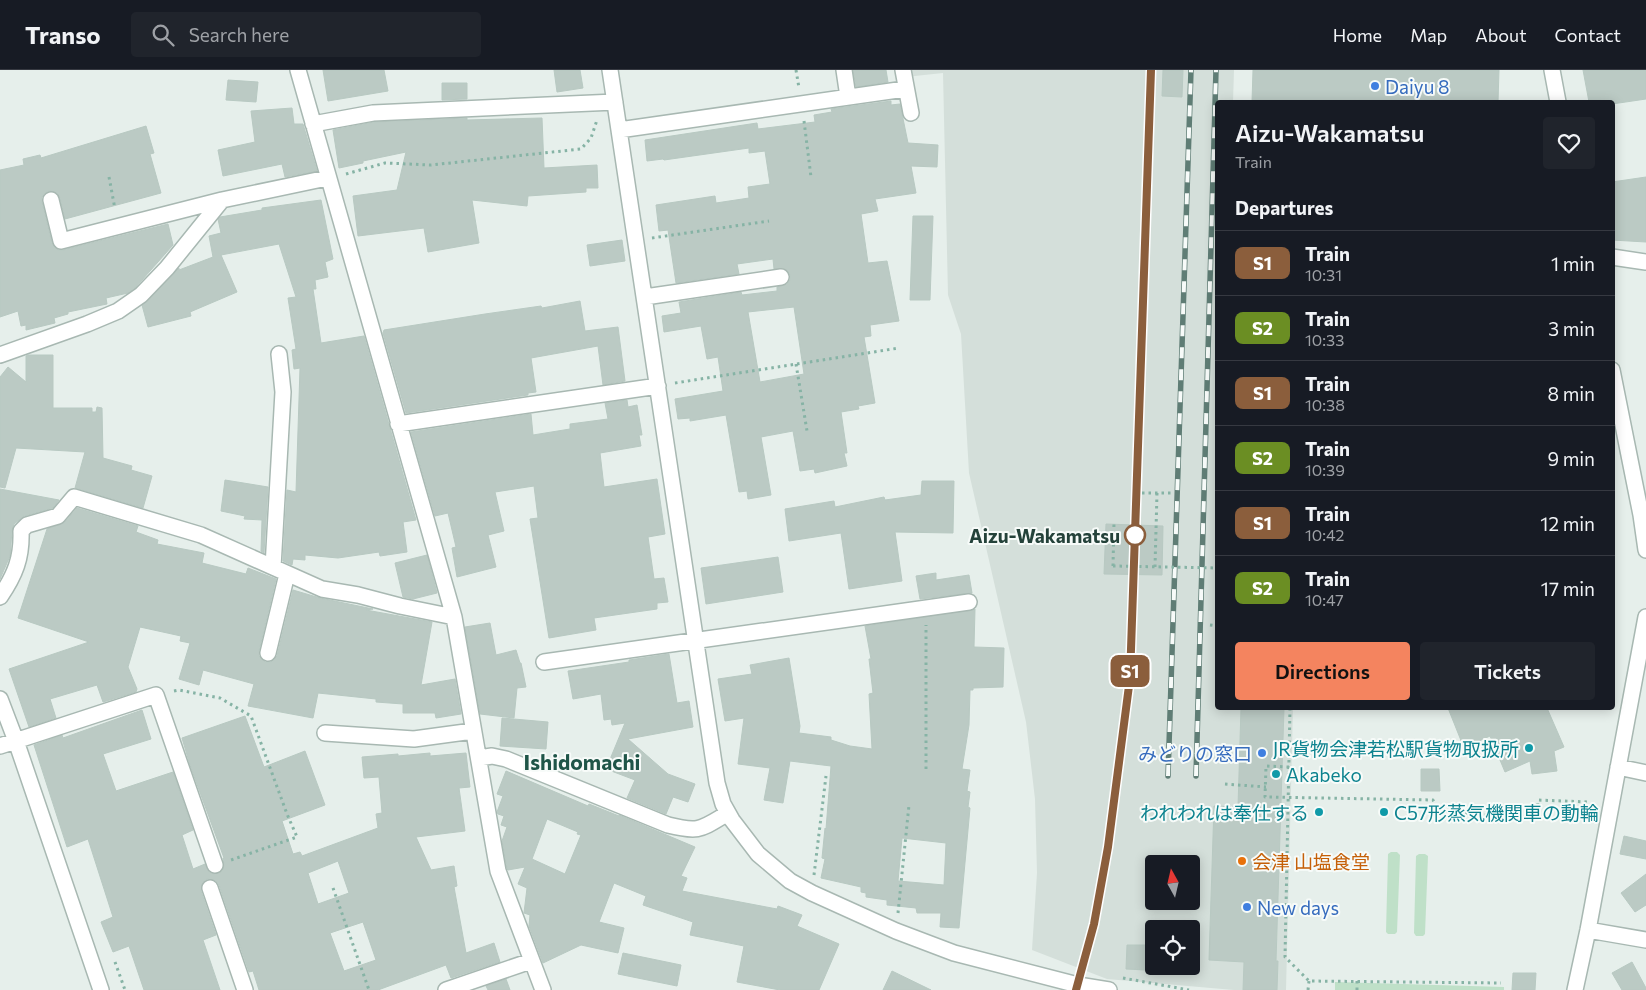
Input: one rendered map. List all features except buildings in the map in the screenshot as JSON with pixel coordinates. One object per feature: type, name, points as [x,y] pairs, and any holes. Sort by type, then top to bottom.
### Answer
[{"type":"street","points":[[298,70],[327,178],[454,617],[498,871],[543,990]]},
{"type":"street","points":[[610,70],[609,103],[619,130],[695,642],[717,783],[723,804],[758,854],[790,880],[812,893],[896,931],[954,953],[1078,985],[1112,983]]},
{"type":"street","points":[[844,70],[848,97]]},
{"type":"street","points":[[903,70],[911,113]]},
{"type":"street","points":[[1552,70],[1558,100]]},
{"type":"street","points":[[619,130],[906,89]]},
{"type":"street","points":[[313,124],[373,113],[609,103]]},
{"type":"street","points":[[51,200],[61,241],[222,200],[327,178]]},
{"type":"street","points":[[0,354],[87,324],[118,311],[141,295],[167,268],[222,200]]},
{"type":"street","points":[[1615,257],[1646,262]]},
{"type":"street","points":[[645,297],[781,278]]},
{"type":"street","points":[[268,653],[280,571],[283,392],[279,354]]},
{"type":"street","points":[[1615,381],[1639,468],[1646,550]]},
{"type":"street","points":[[398,424],[658,386]]},
{"type":"street","points":[[0,597],[17,568],[21,542],[20,531],[27,525],[58,516],[74,496],[201,535],[322,589],[358,595],[454,617]]},
{"type":"street","points":[[544,662],[969,602]]},
{"type":"street","points":[[1575,990],[1588,930],[1646,617]]},
{"type":"street","points":[[0,746],[156,695],[216,865]]},
{"type":"street","points":[[0,699],[101,990]]},
{"type":"street","points":[[325,733],[414,738],[474,730]]},
{"type":"street","points":[[479,758],[492,756],[506,759],[668,825],[686,830],[702,828],[728,813]]},
{"type":"street","points":[[1618,767],[1646,773]]},
{"type":"street","points":[[210,888],[245,990]]},
{"type":"street","points":[[1588,930],[1646,940]]},
{"type":"street","points":[[446,990],[531,961]]},
{"type":"path","points":[[327,178],[384,163],[431,165],[545,154],[581,148],[591,138],[609,103]]},
{"type":"path","points":[[109,176],[118,227]]},
{"type":"path","points":[[636,240],[769,221]]},
{"type":"path","points":[[658,386],[899,348]]},
{"type":"path","points":[[796,364],[807,431]]},
{"type":"path","points":[[1142,493],[1173,493]]},
{"type":"path","points":[[1155,567],[1157,493]]},
{"type":"path","points":[[1114,522],[1113,566],[1215,568]]},
{"type":"path","points":[[926,608],[926,769]]},
{"type":"path","points":[[1210,625],[1215,626]]},
{"type":"path","points":[[156,695],[178,690],[220,698],[251,716],[296,837],[216,865]]},
{"type":"path","points":[[1290,710],[1285,957],[1309,981],[1500,983]]},
{"type":"path","points":[[1289,767],[1266,766],[1265,798],[1433,800],[1436,807],[1451,813],[1537,818],[1538,800],[1588,802]]},
{"type":"path","points":[[809,878],[813,880],[826,776]]},
{"type":"path","points":[[1224,784],[1266,787]]},
{"type":"path","points":[[896,931],[908,805]]},
{"type":"path","points":[[333,888],[368,990]]},
{"type":"path","points":[[115,962],[125,990]]},
{"type":"path","points":[[1308,990],[1309,981]]},
{"type":"path","points":[[1357,981],[1357,990]]},
{"type":"path","points":[[1112,983],[1189,990]]},
{"type":"path","points":[[1490,983],[1490,990]]},
{"type":"shaded area","points":[[895,70],[1234,70],[1233,100],[1215,100],[1215,710],[1293,710],[1286,990],[1234,990],[1107,979],[1032,950],[1037,873],[1035,799],[1026,722],[969,473],[961,334],[948,295],[943,73],[896,78]]},
{"type":"green space","points":[[1397,852],[1400,855],[1397,932],[1395,934],[1388,934],[1386,932],[1388,854]]},
{"type":"green space","points":[[1419,854],[1428,856],[1425,934],[1423,936],[1416,936],[1414,933],[1416,856]]},
{"type":"green space","points":[[1335,982],[1504,987],[1504,990],[1335,990]]},
{"type":"railway","points":[[1076,990],[1094,924],[1108,847],[1130,678],[1151,70]]},
{"type":"railway","points":[[1168,776],[1191,70]]},
{"type":"railway","points":[[1215,100],[1216,70]]},
{"type":"railway","points":[[1196,776],[1215,105]]},
{"type":"train","name":"S1","points":[[1076,990],[1094,924],[1108,847],[1130,678],[1151,70]]},
{"type":"place","name":"Daiyu 8","points":[[1375,86]]},
{"type":"place","name":"Aizu-Wakamatsu","points":[[1135,535]]},
{"type":"place","name":"JR貨物会津若松駅貨物取扱所","points":[[1529,748]]},
{"type":"place","name":"みどりの窓口","points":[[1262,753]]},
{"type":"place","name":"Akabeko","points":[[1276,774]]},
{"type":"place","name":"われわれは奉仕する","points":[[1319,812]]},
{"type":"place","name":"C57形蒸気機関車の動輪","points":[[1384,812]]},
{"type":"place","name":"会津 山塩食堂","points":[[1242,861]]},
{"type":"place","name":"New days","points":[[1247,907]]},
{"type":"district","name":"Ishidomachi","points":[[582,761]]}]
